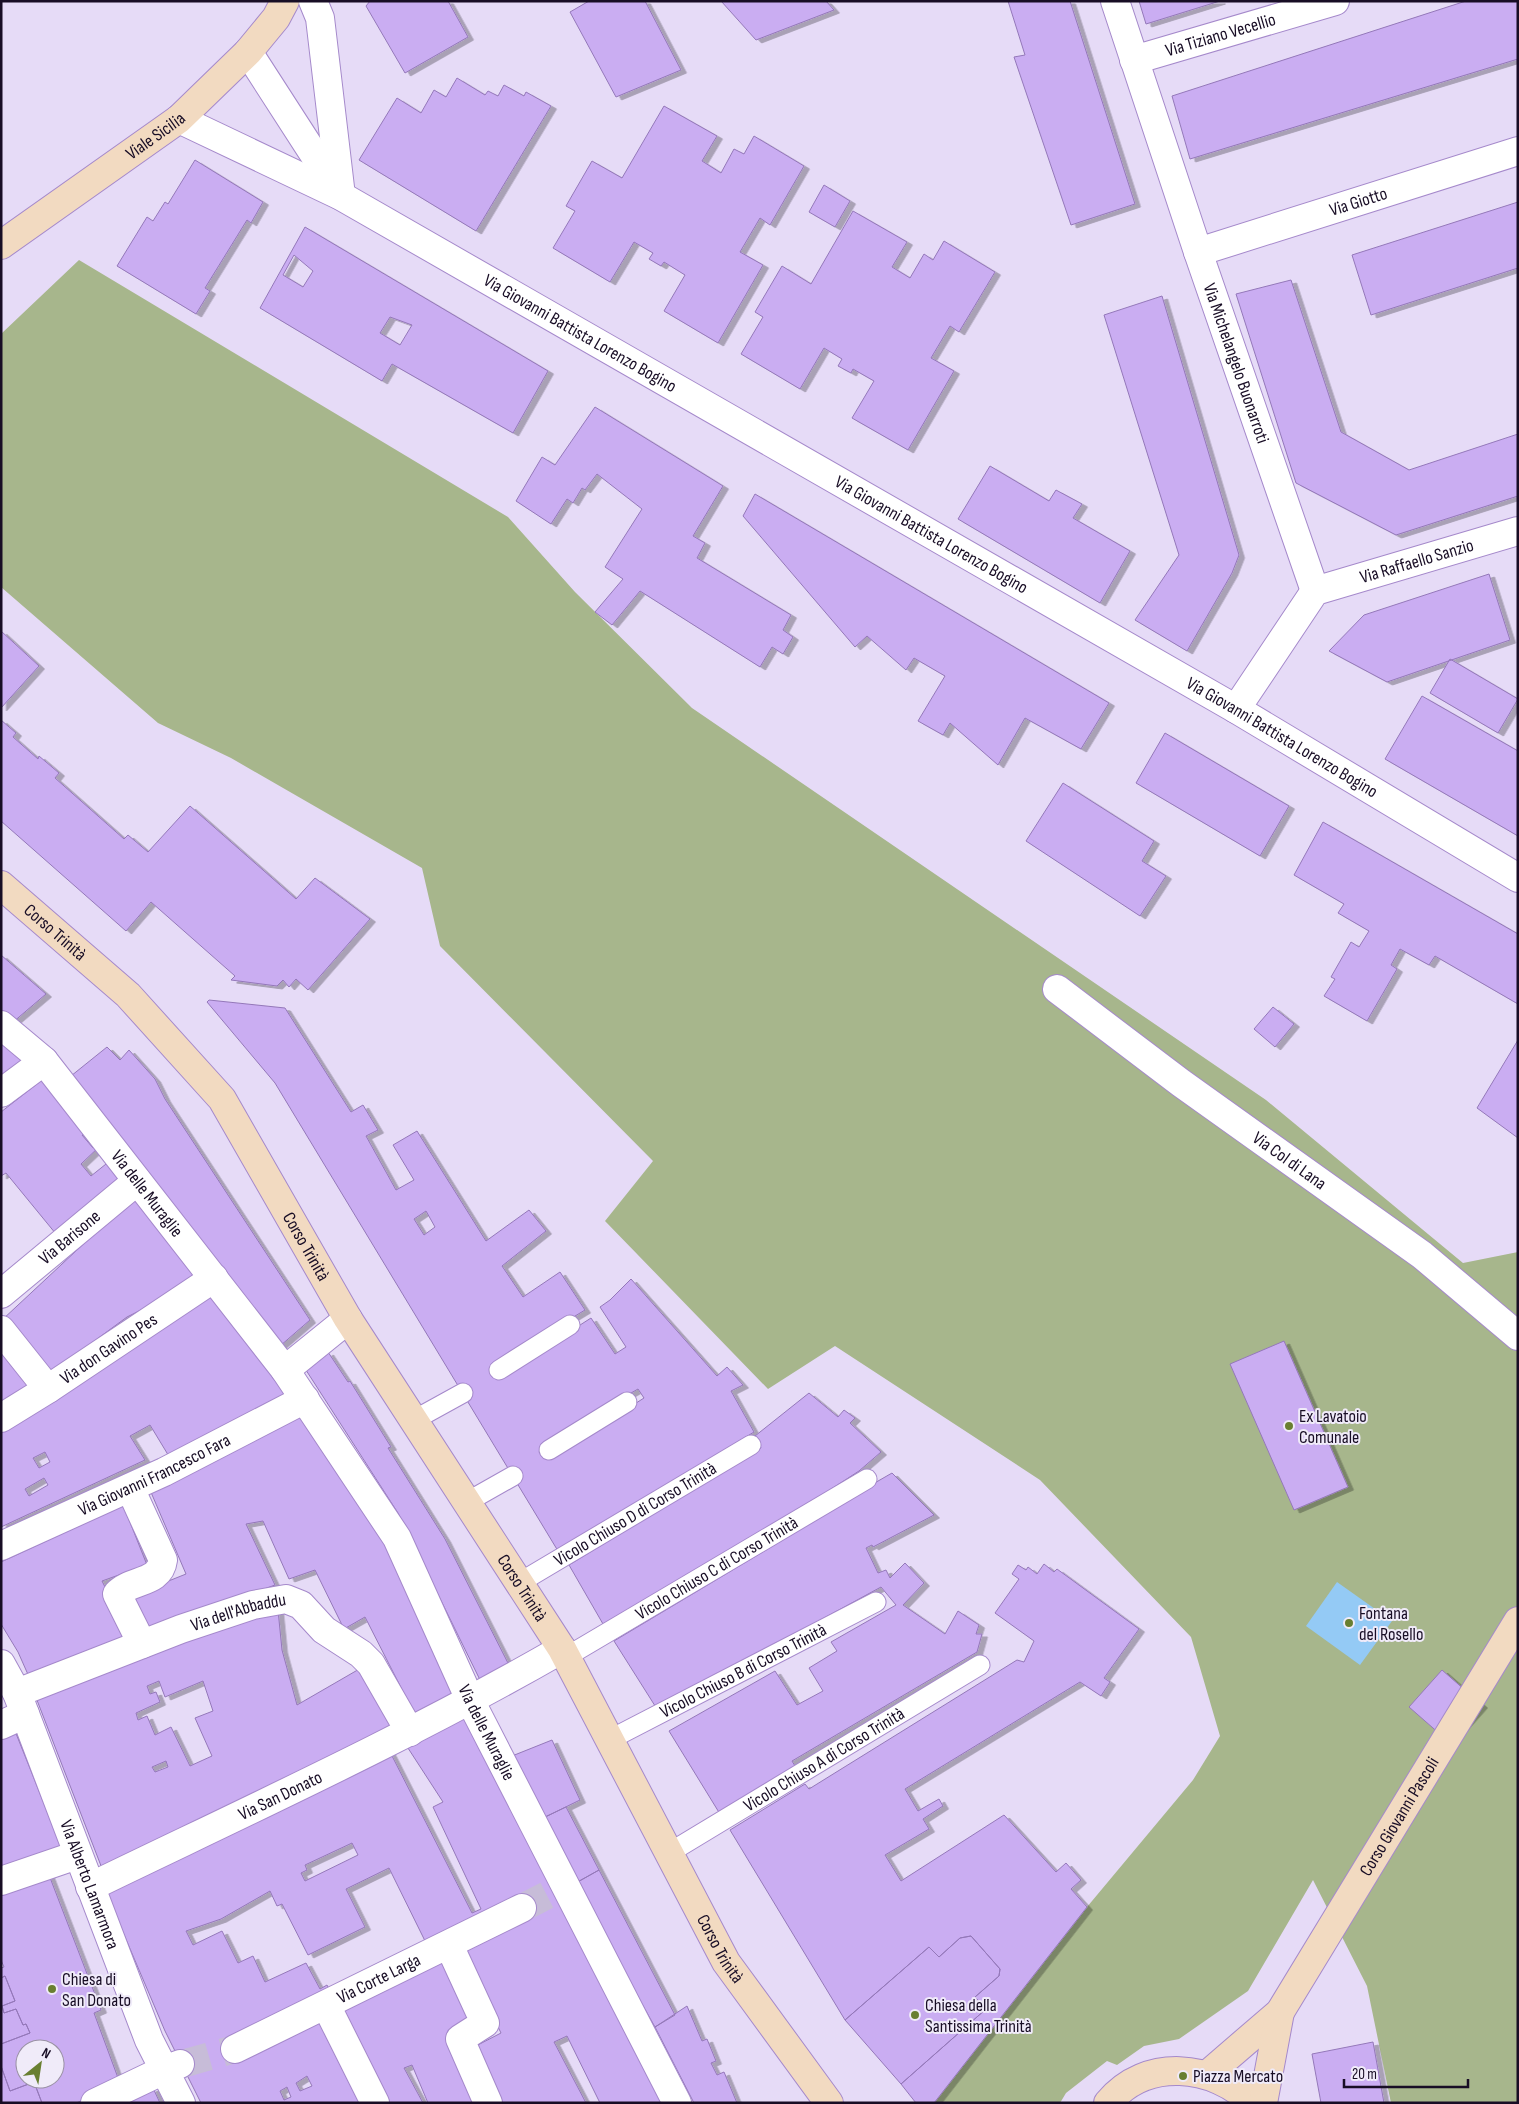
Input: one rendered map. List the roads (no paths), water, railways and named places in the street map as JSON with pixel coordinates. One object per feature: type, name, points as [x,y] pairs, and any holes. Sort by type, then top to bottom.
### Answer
[{"type":"main road","name":"Viale Sicilia","points":[[1,245],[179,120],[248,52],[276,18],[285,1]]},
{"type":"main road","name":"Corso Trinità","points":[[1,884],[128,995],[222,1099],[348,1319],[564,1653],[726,1962],[829,2103]]},
{"type":"main road","name":"Corso Giovanni Pascoli","points":[[1208,2074],[1280,2012],[1518,1620]]},
{"type":"main road","name":"Corso Giovanni Pascoli","points":[[1263,2103],[1280,2012]]},
{"type":"main road","points":[[1108,2103],[1116,2094],[1143,2077],[1176,2070],[1208,2074],[1238,2088],[1253,2103]]},
{"type":"street","points":[[313,1],[320,18],[341,196]]},
{"type":"street","name":"Via Michelangelo Buonarroti","points":[[1115,1],[1198,252],[1316,591]]},
{"type":"street","name":"Via Tiziano Vecellio","points":[[1134,60],[1335,1]]},
{"type":"street","name":"Via Giovanni Battista Lorenzo Bogino","points":[[248,52],[341,196]]},
{"type":"street","name":"Via Giovanni Battista Lorenzo Bogino","points":[[179,120],[341,196],[1236,709],[1518,878]]},
{"type":"street","name":"Via Giotto","points":[[1198,252],[1518,151]]},
{"type":"street","name":"Via Raffaello Sanzio","points":[[1316,591],[1518,531]]},
{"type":"street","points":[[1236,709],[1316,591]]},
{"type":"street","name":"Via Col di Lana","points":[[1057,989],[1181,1083],[1422,1256],[1518,1336]]},
{"type":"street","name":"Via delle Muraglie","points":[[1,1025],[44,1061],[214,1278],[285,1370],[397,1538],[471,1702],[561,1888],[677,2103]]},
{"type":"street","points":[[1,1094],[44,1061]]},
{"type":"street","name":"Via Barisone","points":[[1,1294],[137,1181]]},
{"type":"street","name":"Via don Gavino Pes","points":[[1,1418],[48,1389],[214,1278]]},
{"type":"street","points":[[285,1370],[348,1319]]},
{"type":"street","points":[[1,1330],[48,1389]]},
{"type":"street","name":"Via Giovanni Francesco Fara","points":[[1,1546],[130,1488],[305,1399]]},
{"type":"street","points":[[130,1488],[163,1560],[162,1569],[156,1575],[121,1590],[117,1594],[142,1644]]},
{"type":"street","name":"Via dell'Abbaddu","points":[[15,1711],[142,1644],[253,1605],[286,1599],[301,1605],[324,1630],[372,1664],[410,1732]]},
{"type":"street","points":[[471,1702],[564,1653]]},
{"type":"street","name":"Via Alberto Lamarmora","points":[[1,1664],[15,1711],[77,1855],[149,2040],[173,2067],[181,2103]]},
{"type":"street","name":"Via San Donato","points":[[90,1887],[471,1702]]},
{"type":"street","points":[[1,1881],[77,1855]]},
{"type":"street","name":"Via Corte Larga","points":[[235,2049],[522,1908]]},
{"type":"street","points":[[449,1945],[485,2023],[460,2039],[488,2103]]},
{"type":"street","points":[[326,2005],[376,2103]]},
{"type":"street","points":[[95,2103],[173,2067]]},
{"type":"lane","points":[[499,1370],[570,1325]]},
{"type":"lane","points":[[414,1420],[463,1393]]},
{"type":"lane","points":[[549,1450],[627,1402]]},
{"type":"lane","name":"Vicolo Chiuso D di Corso Trinità","points":[[519,1582],[751,1445]]},
{"type":"lane","points":[[467,1502],[513,1476]]},
{"type":"lane","name":"Vicolo Chiuso C di Corso Trinità","points":[[564,1653],[867,1479]]},
{"type":"lane","name":"Vicolo Chiuso B di Corso Trinità","points":[[609,1740],[876,1602]]},
{"type":"lane","name":"Vicolo Chiuso A di Corso Trinità","points":[[669,1853],[980,1665]]},
{"type":"water","name":"Fontana del Rosello","points":[[1337,1582],[1392,1621],[1360,1665],[1306,1626]]},
{"type":"tunnel","points":[[522,1908],[557,1890]]},
{"type":"tunnel","points":[[182,2064],[235,2049]]},
{"type":"place","name":"Ex Lavatoio Comunale","points":[[1289,1426]]},
{"type":"place","name":"Fontana del Rosello","points":[[1349,1623]]},
{"type":"place","name":"Chiesa di San Donato","points":[[52,1989]]},
{"type":"place","name":"Chiesa della Santissima Trinità","points":[[915,2015]]},
{"type":"place","name":"Piazza Mercato","points":[[1183,2076]]}]
